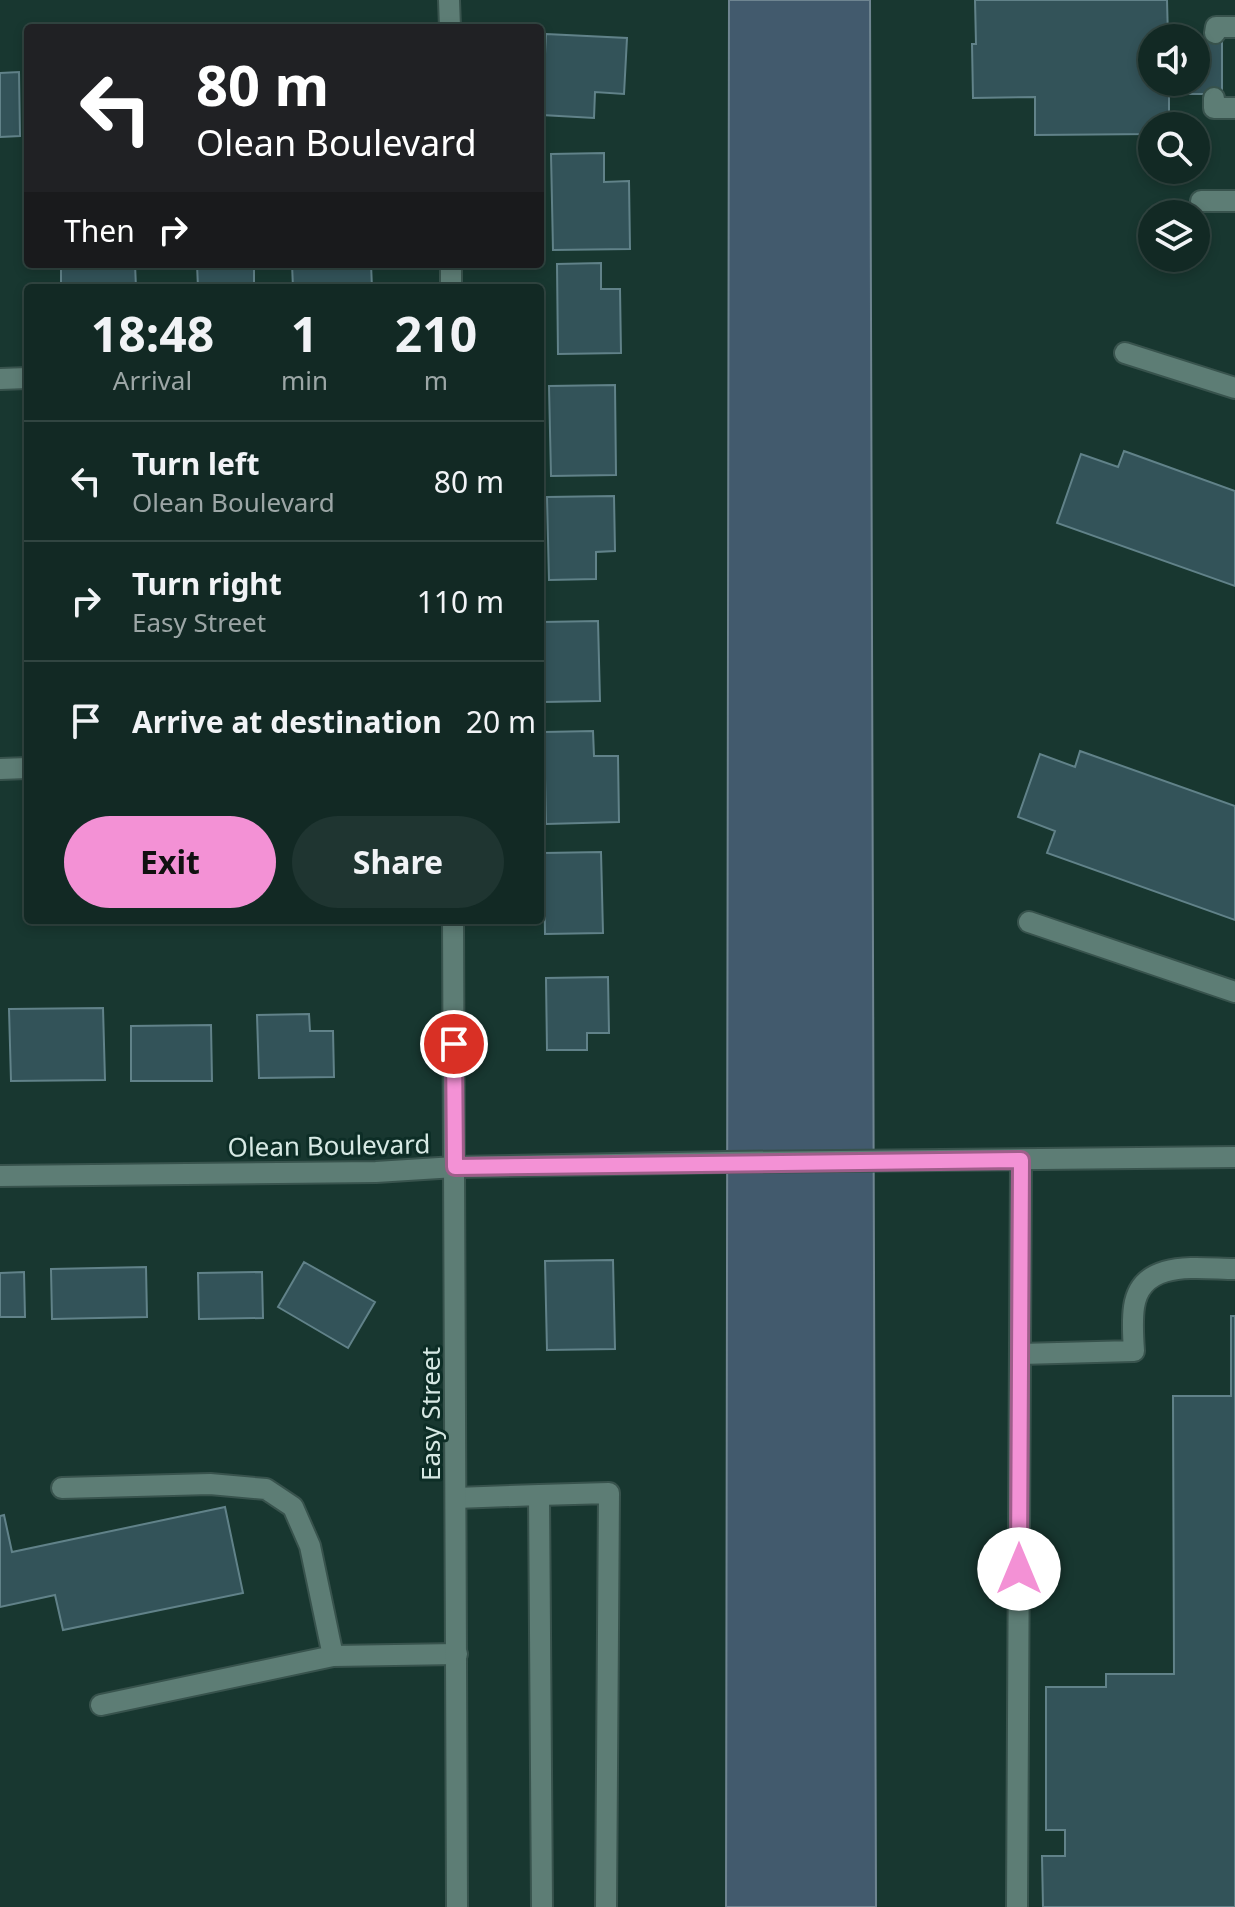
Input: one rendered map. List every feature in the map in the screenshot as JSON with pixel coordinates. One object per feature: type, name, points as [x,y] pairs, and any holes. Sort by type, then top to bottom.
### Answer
[{"type":"street","points":[[449,0],[450,24]]},
{"type":"street","points":[[1214,98],[1214,108],[1235,108]]},
{"type":"street","points":[[1210,201],[1235,201]]},
{"type":"street","points":[[1125,353],[1235,388]]},
{"type":"street","points":[[0,379],[24,378]]},
{"type":"street","points":[[0,769],[24,768]]},
{"type":"street","points":[[1029,922],[1235,992]]},
{"type":"street","name":"Easy Street","points":[[453,924],[457,1907]]},
{"type":"street","name":"Olean Boulevard","points":[[0,1176],[376,1172],[455,1167],[725,1162],[1235,1157]]},
{"type":"street","points":[[1017,1907],[1021,1160]]},
{"type":"street","points":[[1020,1354],[1134,1351],[1134,1304],[1143,1284],[1155,1273],[1173,1269],[1235,1269]]},
{"type":"street","points":[[62,1488],[210,1484],[266,1489],[293,1507],[310,1546],[333,1656]]},
{"type":"street","points":[[456,1498],[609,1493],[606,1907]]},
{"type":"street","points":[[539,1495],[542,1907]]},
{"type":"street","points":[[101,1705],[333,1656],[457,1654]]},
{"type":"water","points":[[729,0],[870,0],[876,1907],[726,1907]]},
{"type":"building","points":[[975,0],[1167,0],[1168,24],[1138,24],[1138,96],[1169,96],[1169,112],[1138,112],[1138,134],[1035,135],[1035,97],[973,98],[972,44],[976,44]]},
{"type":"building","points":[[546,34],[627,38],[624,94],[595,92],[594,118],[544,115]]},
{"type":"building","points":[[1210,39],[1222,39],[1222,94],[1210,94]]},
{"type":"building","points":[[19,72],[20,136],[0,137],[0,73]]},
{"type":"building","points":[[604,153],[604,182],[629,181],[630,249],[553,250],[551,154]]},
{"type":"building","points":[[601,263],[601,289],[620,289],[621,353],[558,354],[557,264]]},
{"type":"building","points":[[61,268],[135,268],[136,284],[61,284]]},
{"type":"building","points":[[197,268],[254,268],[254,284],[198,284]]},
{"type":"building","points":[[292,268],[371,268],[372,284],[293,284]]},
{"type":"building","points":[[615,385],[616,475],[551,476],[549,386]]},
{"type":"building","points":[[1124,451],[1235,491],[1235,586],[1057,523],[1081,454],[1118,467]]},
{"type":"building","points":[[614,496],[615,551],[596,552],[596,579],[549,580],[547,497]]},
{"type":"building","points":[[598,621],[600,701],[544,702],[544,622]]},
{"type":"building","points":[[593,731],[594,756],[618,756],[619,822],[546,824],[544,732]]},
{"type":"building","points":[[1080,751],[1235,806],[1235,920],[1047,853],[1055,831],[1018,817],[1040,754],[1075,767]]},
{"type":"building","points":[[601,852],[603,933],[545,934],[544,853]]},
{"type":"building","points":[[608,977],[609,1033],[587,1033],[587,1050],[547,1050],[546,978]]},
{"type":"building","points":[[103,1008],[105,1080],[11,1081],[9,1009]]},
{"type":"building","points":[[309,1014],[310,1031],[333,1031],[334,1077],[259,1078],[257,1015]]},
{"type":"building","points":[[211,1025],[212,1081],[131,1081],[131,1026]]},
{"type":"building","points":[[613,1260],[615,1349],[547,1350],[545,1261]]},
{"type":"building","points":[[304,1262],[375,1302],[348,1348],[278,1307]]},
{"type":"building","points":[[146,1267],[147,1317],[52,1319],[51,1269]]},
{"type":"building","points":[[24,1272],[25,1317],[0,1317],[0,1273]]},
{"type":"building","points":[[262,1272],[263,1318],[199,1319],[198,1273]]},
{"type":"building","points":[[1231,1316],[1235,1316],[1235,1907],[1043,1907],[1042,1856],[1065,1856],[1065,1830],[1046,1830],[1046,1687],[1106,1687],[1106,1674],[1174,1674],[1173,1396],[1231,1396]]},
{"type":"building","points":[[225,1507],[243,1593],[63,1630],[55,1595],[0,1607],[0,1516],[4,1515],[12,1552]]},
{"type":"route","points":[[454,1044],[455,1167],[1021,1160],[1019,1569]]}]
